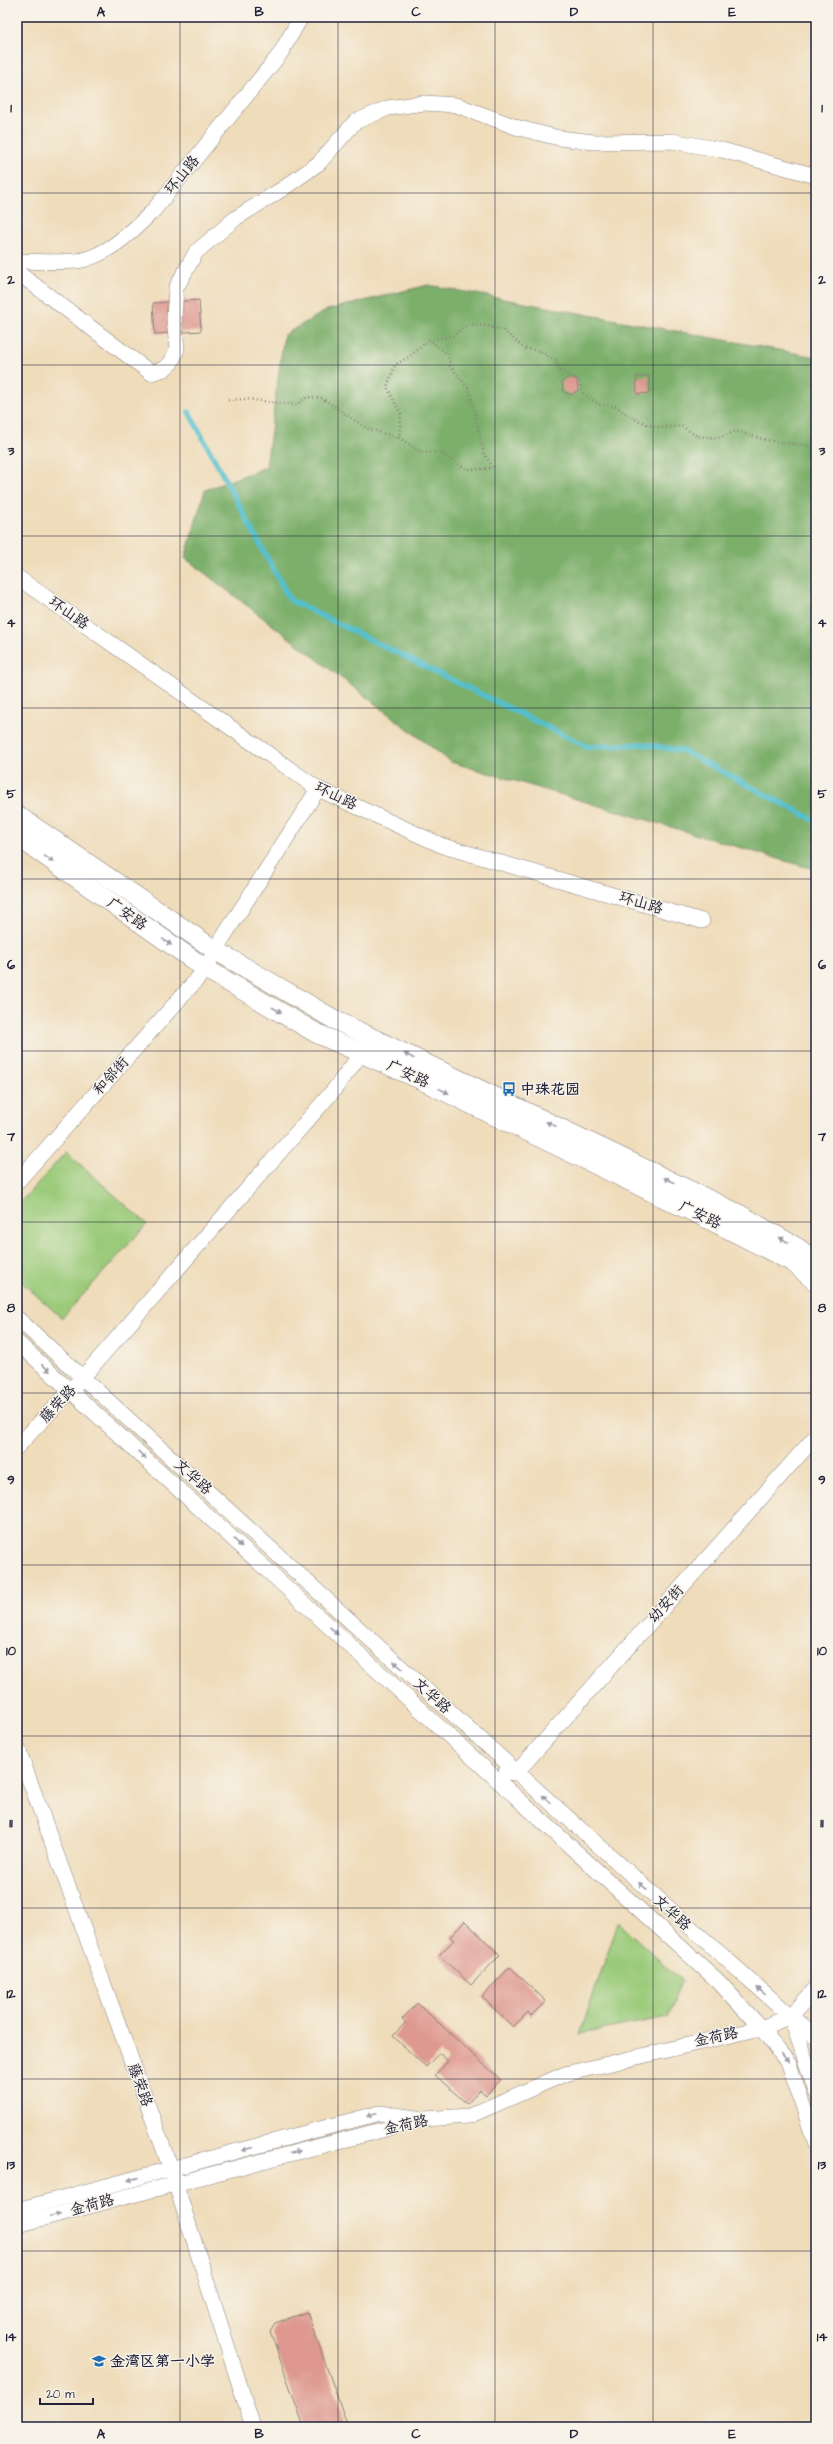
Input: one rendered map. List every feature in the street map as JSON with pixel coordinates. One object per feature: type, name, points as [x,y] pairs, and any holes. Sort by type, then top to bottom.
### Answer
[{"type":"street","name":"环山路","points":[[17,260],[78,261],[103,251],[130,234],[153,211],[280,54],[301,17]]},
{"type":"street","points":[[17,272],[151,373],[164,369],[171,363],[177,349],[174,318],[176,288],[196,252],[236,218],[284,188],[319,162],[355,122],[388,108],[424,104],[456,105],[519,128],[559,138],[594,142],[672,142],[722,150],[816,176]]},
{"type":"street","name":"环山路","points":[[17,577],[318,789],[443,846],[702,921]]},
{"type":"street","name":"和邻街","points":[[17,1182],[206,969],[215,950],[318,789]]},
{"type":"street","name":"广安路","points":[[17,815],[215,950],[335,1020],[367,1046],[747,1238],[794,1263],[816,1282]]},
{"type":"street","name":"广安路","points":[[17,836],[206,969],[316,1033],[367,1046],[739,1214],[798,1248],[816,1262]]},
{"type":"street","name":"藤荣路","points":[[17,1448],[83,1377],[333,1091],[367,1046]]},
{"type":"street","name":"文华路","points":[[17,1318],[516,1773],[742,1976],[816,2038]]},
{"type":"street","name":"文华路","points":[[17,1342],[719,1982],[760,2028],[789,2064],[816,2145]]},
{"type":"street","name":"幼安街","points":[[516,1773],[816,1436]]},
{"type":"street","name":"藤荣路","points":[[17,1746],[173,2176],[253,2427]]},
{"type":"street","points":[[488,1772],[516,1773]]},
{"type":"street","points":[[816,1988],[791,2016],[816,2092]]},
{"type":"street","name":"金荷路","points":[[17,2225],[173,2176],[424,2119],[469,2116],[565,2074],[760,2028],[791,2016]]},
{"type":"street","points":[[17,2210],[173,2176]]},
{"type":"path","points":[[399,438],[401,414],[387,387],[395,364],[410,356],[429,340],[453,336],[468,324],[488,326],[504,331],[524,348],[540,351],[555,360],[560,371],[579,379],[582,392],[598,404],[617,407],[632,418],[649,425],[664,428],[681,426],[697,436],[718,438],[736,431],[766,440],[816,447]]},
{"type":"path","points":[[228,400],[246,399],[296,405],[307,398],[322,398],[366,428],[399,438],[423,453],[440,452],[458,466],[475,471],[493,468],[484,454],[469,389],[450,366],[448,354],[429,340]]},
{"type":"green space","points":[[428,285],[816,357],[816,870],[451,762],[185,558],[205,490],[266,467],[284,335],[327,310]]},
{"type":"green space","points":[[66,1152],[147,1224],[62,1318],[17,1278],[17,1206]]},
{"type":"green space","points":[[618,1922],[682,1981],[668,2017],[580,2034]]},
{"type":"building","points":[[199,300],[201,331],[155,334],[153,303]]},
{"type":"building","points":[[649,376],[650,393],[637,394],[636,377]]},
{"type":"building","points":[[569,377],[577,380],[578,390],[571,395],[563,391],[562,382]]},
{"type":"building","points":[[465,1921],[500,1955],[471,1985],[439,1955],[454,1940],[450,1937]]},
{"type":"building","points":[[510,1967],[546,2001],[531,2016],[528,2012],[513,2027],[482,1997]]},
{"type":"building","points":[[417,2003],[501,2080],[486,2095],[480,2090],[467,2104],[435,2075],[448,2061],[439,2053],[426,2067],[393,2036],[406,2022],[402,2019]]},
{"type":"building","points":[[307,2312],[348,2427],[304,2427],[270,2331],[275,2323]]},
{"type":"waterway","points":[[189,412],[290,600],[588,747],[642,744],[683,751],[816,821]]},
{"type":"place","name":"中珠花园","points":[[509,1089]]},
{"type":"place","name":"金湾区第一小学","points":[[99,2361]]}]
